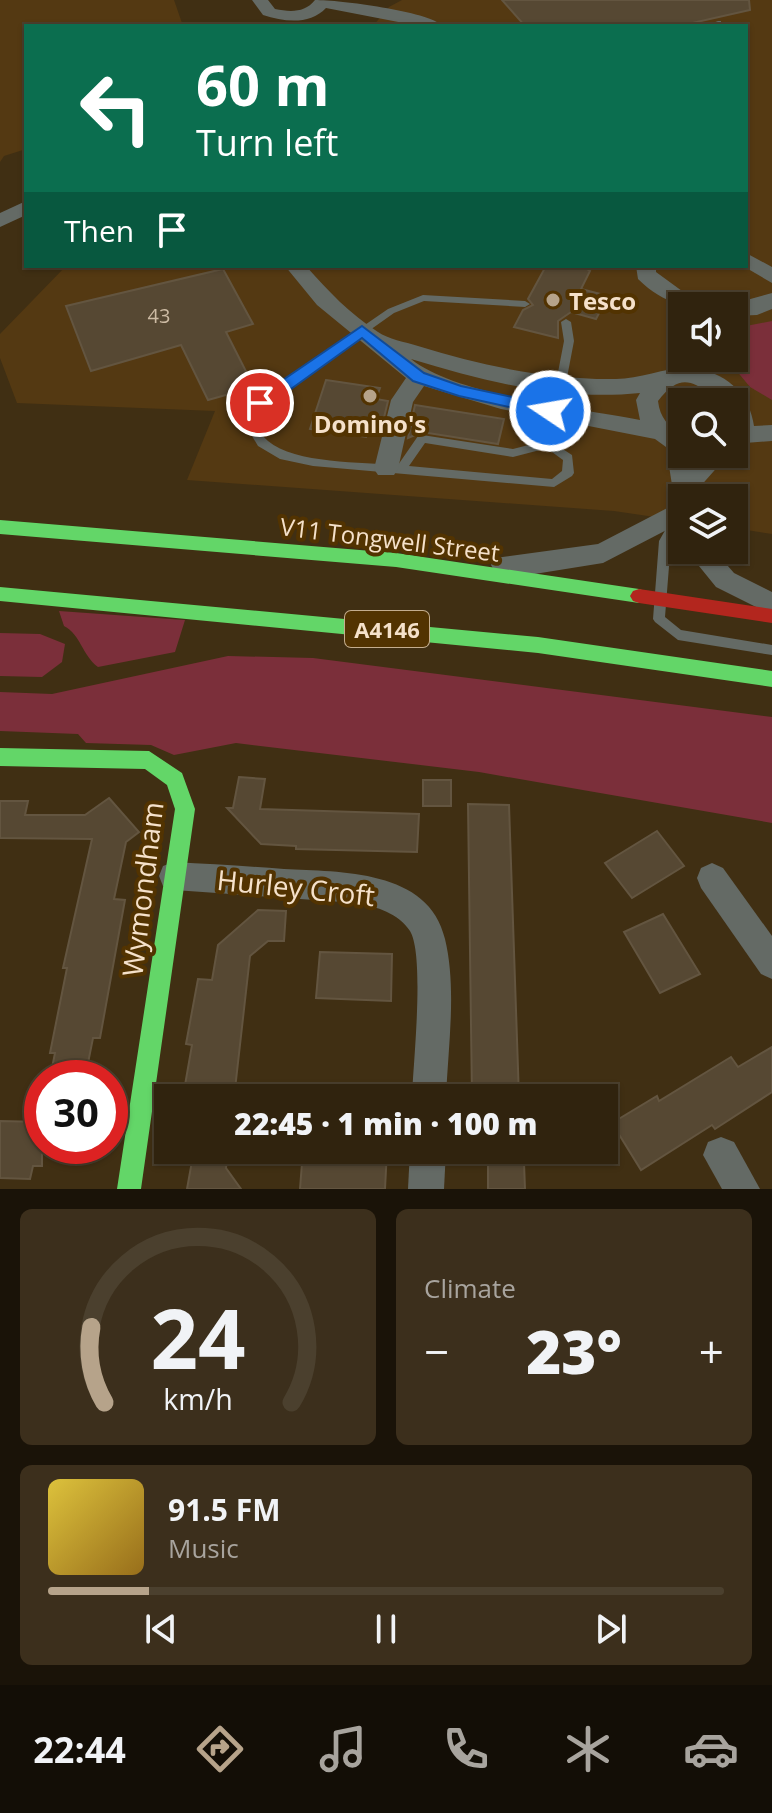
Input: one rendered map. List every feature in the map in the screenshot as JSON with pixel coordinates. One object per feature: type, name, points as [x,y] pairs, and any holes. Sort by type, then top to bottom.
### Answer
[{"type":"main road","name":"V11 Tongwell Street","points":[[0,527],[396,560],[772,616]]},
{"type":"main road","name":"A4146","points":[[0,594],[538,645],[772,679]]},
{"type":"main road","name":"Wymondham","points":[[0,757],[149,760],[171,771],[182,786],[185,809],[129,1189]]},
{"type":"street","points":[[260,0],[272,21],[301,16],[320,4],[398,23],[428,22],[421,0]]},
{"type":"street","points":[[320,4],[369,24]]},
{"type":"street","points":[[0,221],[24,208]]},
{"type":"street","points":[[748,260],[772,276]]},
{"type":"street","points":[[297,268],[324,300],[419,377],[501,401],[668,438]]},
{"type":"street","points":[[641,269],[668,293]]},
{"type":"street","points":[[368,335],[468,370],[560,388],[631,387],[696,375],[724,382],[732,388]]},
{"type":"street","points":[[668,434],[647,411],[647,400],[671,372]]},
{"type":"street","points":[[719,372],[724,382]]},
{"type":"street","points":[[393,470],[402,400],[419,377]]},
{"type":"street","points":[[748,400],[772,414]]},
{"type":"street","points":[[748,437],[772,433]]},
{"type":"street","points":[[396,560],[522,566],[554,562],[603,553],[668,512]]},
{"type":"street","points":[[711,564],[725,580],[772,604]]},
{"type":"street","name":"Hurley Croft","points":[[174,876],[357,888],[386,895],[410,908],[427,928],[432,955],[429,1084]]},
{"type":"street","points":[[712,878],[772,963]]},
{"type":"street","points":[[721,1155],[742,1189]]},
{"type":"street","points":[[426,1189],[427,1164]]},
{"type":"lane","points":[[393,470],[422,439],[513,453],[540,446],[555,448],[568,458],[568,473],[554,483],[393,470],[284,456],[262,443],[251,426],[260,403],[368,335],[391,311],[423,298],[525,304]]},
{"type":"lane","points":[[560,388],[569,341],[566,322]]},
{"type":"lane","points":[[668,535],[658,599],[659,619],[678,635],[772,650]]},
{"type":"shaded area","points":[[0,0],[174,0],[182,24],[24,24],[24,150],[4,156],[0,162]]},
{"type":"shaded area","points":[[402,0],[772,0],[772,534],[748,530],[748,484],[668,484],[668,519],[614,511],[187,480],[215,411],[17,403],[0,358],[0,334],[64,268],[748,268],[748,24],[375,24],[389,7]]},
{"type":"shaded area","points":[[772,321],[772,400],[750,387],[738,372],[748,372],[748,326]]},
{"type":"shaded area","points":[[59,611],[185,620],[175,652],[98,667],[64,626]]},
{"type":"shaded area","points":[[0,633],[40,634],[65,644],[62,662],[42,677],[0,676]]},
{"type":"shaded area","points":[[228,656],[313,658],[772,717],[772,823],[479,772],[236,743],[174,755],[151,745],[86,743],[78,734],[0,731],[0,692],[52,694]]},
{"type":"building","points":[[502,0],[749,0],[750,10],[688,24],[523,24]]},
{"type":"building","points":[[545,268],[585,268],[590,271],[581,289],[608,296],[596,319],[571,312],[558,321],[558,338],[514,327],[523,310],[533,305],[528,299]]},
{"type":"building","points":[[223,269],[253,324],[226,332],[254,387],[208,400],[181,345],[91,371],[66,306]]},
{"type":"building","points":[[326,380],[380,388],[376,399],[388,401],[380,434],[367,432],[366,437],[310,429]]},
{"type":"building","points":[[415,405],[504,419],[498,444],[422,432],[408,438]]},
{"type":"building","points":[[239,777],[265,779],[260,809],[419,814],[417,852],[296,849],[296,846],[261,844],[227,808],[233,808]]},
{"type":"building","points":[[423,780],[451,780],[451,806],[423,806]]},
{"type":"building","points":[[109,798],[139,832],[126,842],[114,899],[125,900],[100,1038],[93,1038],[89,1060],[54,1060],[55,1053],[50,1053],[67,968],[63,968],[92,839],[0,838],[0,801],[28,801],[25,815],[85,815]]},
{"type":"building","points":[[468,804],[509,805],[519,1084],[472,1084]]},
{"type":"building","points":[[657,831],[684,866],[632,898],[605,863]]},
{"type":"building","points":[[258,910],[286,911],[284,941],[268,941],[250,956],[236,1084],[185,1084],[192,1045],[186,1044],[198,979],[212,980],[218,945]]},
{"type":"building","points":[[663,914],[700,974],[660,993],[624,932]]},
{"type":"building","points":[[320,952],[392,954],[391,1001],[316,998]]},
{"type":"building","points":[[772,1047],[772,1092],[715,1129],[712,1125],[641,1170],[618,1133],[618,1119],[657,1096],[659,1101],[731,1057],[738,1067]]},
{"type":"building","points":[[0,1121],[24,1122],[24,1164],[42,1166],[33,1166],[30,1179],[0,1178]]},
{"type":"building","points":[[191,1164],[226,1164],[241,1189],[187,1189]]},
{"type":"building","points":[[302,1164],[386,1164],[385,1189],[300,1189]]},
{"type":"building","points":[[488,1164],[524,1164],[525,1189],[488,1189]]},
{"type":"traffic: fast","points":[[0,527],[396,560],[639,596]]},
{"type":"traffic: fast","points":[[0,594],[538,645],[772,679]]},
{"type":"traffic: fast","points":[[0,757],[149,760],[175,779],[185,809],[129,1189]]},
{"type":"traffic: jam","points":[[639,596],[772,616]]},
{"type":"place","name":"Tesco","points":[[553,300]]},
{"type":"place","name":"Domino's","points":[[370,396]]},
{"type":"route","points":[[260,403],[362,331],[419,377],[459,391],[550,411]]}]
